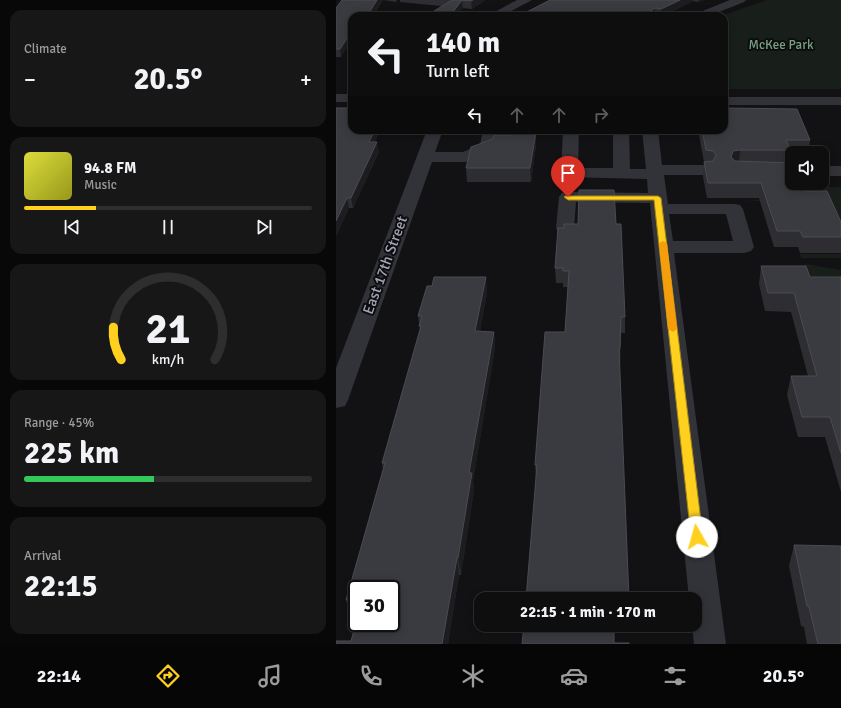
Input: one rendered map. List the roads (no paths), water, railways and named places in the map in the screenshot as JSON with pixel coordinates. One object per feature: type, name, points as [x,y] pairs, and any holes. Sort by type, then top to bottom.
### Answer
[{"type":"street","points":[[501,12],[526,0]]},
{"type":"street","points":[[709,12],[740,0]]},
{"type":"street","points":[[493,3],[510,7]]},
{"type":"street","points":[[336,98],[348,98]]},
{"type":"street","points":[[728,101],[841,101]]},
{"type":"street","name":"East 17th Street","points":[[336,400],[433,134]]},
{"type":"street","points":[[425,157],[465,157],[487,148],[490,134]]},
{"type":"street","points":[[571,134],[569,174],[622,174],[705,170]]},
{"type":"street","points":[[621,134],[622,174]]},
{"type":"street","points":[[650,134],[710,644]]},
{"type":"street","points":[[829,171],[841,171]]},
{"type":"street","points":[[565,228],[568,197],[734,209],[744,247],[663,247]]},
{"type":"park label","name":"McKee Park","points":[[781,45]]}]
